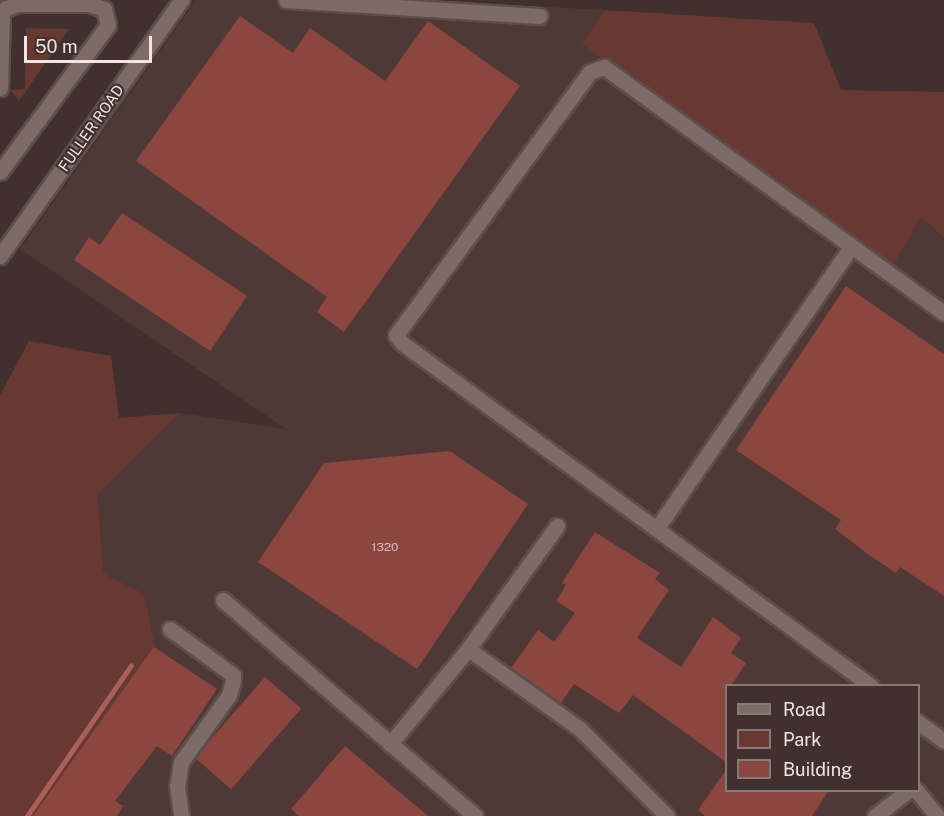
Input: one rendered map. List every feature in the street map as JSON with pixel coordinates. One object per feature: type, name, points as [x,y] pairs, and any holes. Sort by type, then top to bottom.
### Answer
[{"type":"street","name":"FULLER ROAD","points":[[2,248],[181,0]]},
{"type":"street","points":[[286,0],[539,16]]},
{"type":"street","points":[[0,88],[2,12],[6,8],[19,4],[89,4],[104,9],[108,25],[0,172]]},
{"type":"street","points":[[868,684],[402,343],[396,335],[590,72],[604,67],[850,248],[944,313]]},
{"type":"street","points":[[657,528],[850,248]]},
{"type":"street","points":[[390,744],[468,649],[557,526]]},
{"type":"street","points":[[223,600],[475,816]]},
{"type":"street","points":[[170,629],[232,675],[233,681],[229,695],[181,762],[177,786],[181,816]]},
{"type":"street","points":[[468,649],[580,729],[667,816]]},
{"type":"street","points":[[920,723],[944,741]]},
{"type":"street","points":[[875,816],[906,792]]},
{"type":"street","points":[[918,792],[938,816]]},
{"type":"shaded area","points":[[196,0],[424,0],[605,10],[583,43],[892,266],[921,217],[944,238],[944,816],[35,816],[144,595],[103,573],[98,494],[180,413],[286,429],[20,249]]},
{"type":"green space","points":[[605,10],[814,23],[841,90],[944,92],[944,238],[921,217],[892,267],[582,44]]},
{"type":"green space","points":[[26,28],[69,29],[19,101],[10,90],[25,89]]},
{"type":"green space","points":[[29,341],[111,356],[119,418],[180,413],[98,494],[103,573],[144,594],[155,646],[35,816],[0,816],[0,395]]},
{"type":"building","points":[[240,16],[293,53],[310,28],[385,81],[428,21],[520,86],[344,332],[317,312],[327,297],[136,161]]},
{"type":"building","points":[[122,213],[247,296],[210,351],[74,260],[89,237],[100,245]]},
{"type":"building","points":[[846,286],[944,354],[944,596],[900,567],[896,573],[869,555],[835,529],[841,520],[736,450]]},
{"type":"building","points":[[450,451],[528,504],[417,669],[258,562],[324,463]]},
{"type":"building","points":[[595,532],[660,573],[655,579],[669,590],[637,638],[681,667],[713,617],[741,638],[731,653],[746,663],[732,684],[725,684],[725,761],[633,695],[619,713],[574,684],[561,703],[511,668],[538,630],[554,642],[575,613],[556,601],[566,585],[562,583]]},
{"type":"building","points":[[154,647],[217,689],[172,756],[157,746],[115,801],[123,806],[117,816],[33,816]]},
{"type":"building","points":[[265,677],[301,708],[231,789],[195,758]]},
{"type":"building","points":[[345,746],[428,816],[299,816],[291,809]]},
{"type":"building","points":[[725,771],[725,792],[828,792],[812,816],[705,816],[698,810]]},
{"type":"waterway","points":[[27,816],[131,665]]}]
